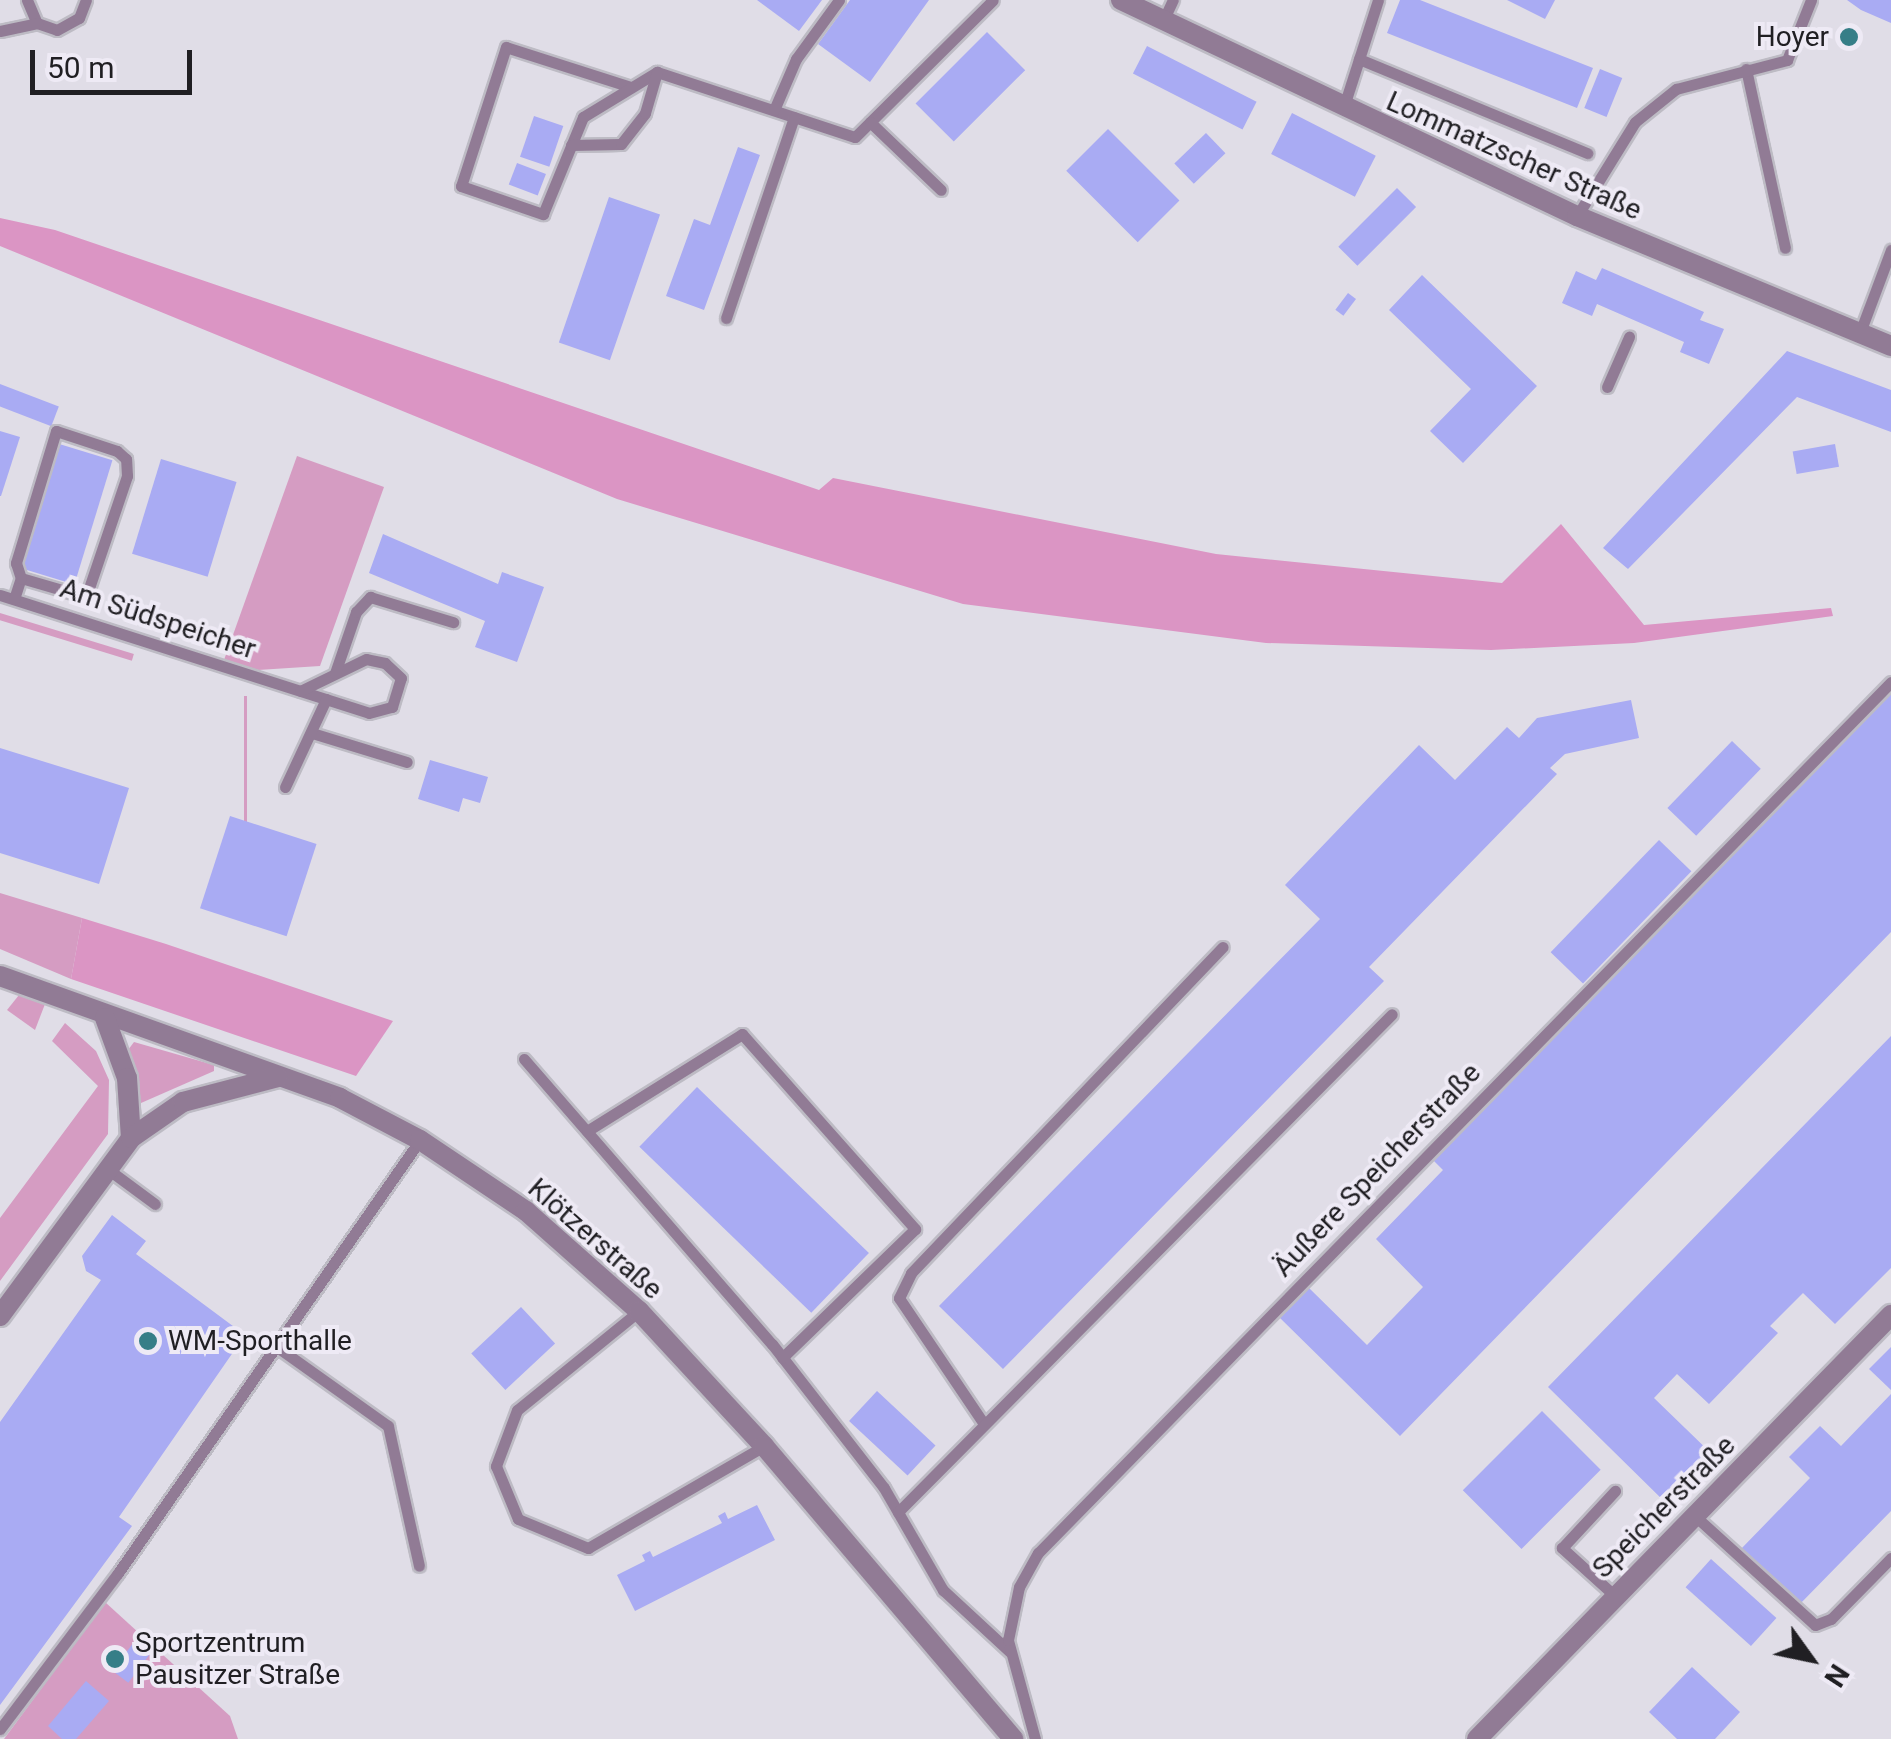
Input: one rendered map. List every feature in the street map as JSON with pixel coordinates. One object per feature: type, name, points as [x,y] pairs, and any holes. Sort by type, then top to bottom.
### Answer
[{"type":"street","name":"Lommatzscher Straße","points":[[1121,0],[1343,109],[1577,216],[1891,346]]},
{"type":"street","name":"Klötzerstraße","points":[[0,976],[104,1018],[285,1077],[420,1140],[555,1234],[639,1311],[764,1446],[1013,1739]]},
{"type":"street","points":[[104,1018],[130,1089],[131,1138]]},
{"type":"street","points":[[0,1316],[131,1138],[211,1090],[285,1077]]},
{"type":"street","name":"Speicherstraße","points":[[1477,1739],[1891,1315]]},
{"type":"lane","points":[[27,0],[37,23]]},
{"type":"lane","points":[[0,30],[37,23],[58,30],[79,18],[86,0]]},
{"type":"lane","points":[[774,110],[796,59],[839,0]]},
{"type":"lane","points":[[631,87],[506,47],[461,186],[543,214],[583,117],[657,72],[855,137],[993,0]]},
{"type":"lane","points":[[1163,21],[1174,0]]},
{"type":"lane","points":[[1343,109],[1378,0]]},
{"type":"lane","points":[[1577,216],[1635,122],[1676,89],[1787,60],[1811,0]]},
{"type":"lane","points":[[1359,59],[1587,154]]},
{"type":"lane","points":[[1746,70],[1785,248]]},
{"type":"lane","points":[[571,145],[621,144],[646,113],[657,72]]},
{"type":"lane","points":[[726,318],[794,117]]},
{"type":"lane","points":[[870,122],[942,190]]},
{"type":"lane","points":[[1859,334],[1891,250]]},
{"type":"lane","points":[[1607,387],[1630,336]]},
{"type":"lane","points":[[14,599],[22,578],[16,563],[56,431],[117,450],[126,458],[127,476],[86,597],[22,578]]},
{"type":"lane","name":"Am Südspeicher","points":[[0,595],[14,599],[300,691],[326,699],[369,713],[392,706],[402,693],[401,678],[385,663],[366,659],[300,691]]},
{"type":"lane","points":[[335,672],[356,612],[370,598],[453,622]]},
{"type":"lane","name":"Äußere Speicherstraße","points":[[1035,1739],[1010,1652],[1010,1615],[1038,1553],[1891,682]]},
{"type":"lane","points":[[285,787],[326,699]]},
{"type":"lane","points":[[312,733],[407,762]]},
{"type":"lane","points":[[984,1424],[899,1298],[911,1273],[1222,948]]},
{"type":"lane","points":[[898,1512],[1392,1014]]},
{"type":"lane","points":[[588,1131],[742,1034],[915,1229],[782,1358]]},
{"type":"lane","points":[[524,1059],[782,1358],[898,1512],[943,1590],[1010,1652]]},
{"type":"lane","points":[[0,1729],[277,1346],[420,1140]]},
{"type":"lane","points":[[109,1170],[155,1204]]},
{"type":"lane","points":[[639,1311],[517,1410],[496,1466],[518,1519],[588,1548],[764,1446]]},
{"type":"lane","points":[[277,1346],[388,1426],[419,1566]]},
{"type":"lane","points":[[1615,1491],[1562,1548],[1615,1596]]},
{"type":"lane","points":[[1695,1516],[1816,1625],[1831,1618],[1891,1558]]},
{"type":"shaded area","points":[[0,218],[55,230],[819,490],[833,478],[1216,554],[1502,583],[1561,524],[1644,625],[1831,608],[1833,616],[1634,643],[1491,650],[1266,643],[963,604],[617,499],[0,246]]},
{"type":"shaded area","points":[[297,456],[384,487],[320,666],[258,670],[224,660]]},
{"type":"shaded area","points":[[0,613],[134,654],[132,661],[0,620]]},
{"type":"shaded area","points":[[244,696],[247,696],[247,840]]},
{"type":"shaded area","points":[[0,893],[82,918],[71,979],[0,949]]},
{"type":"shaded area","points":[[82,918],[393,1021],[356,1076],[71,979]]},
{"type":"shaded area","points":[[19,995],[45,1004],[35,1030],[7,1010]]},
{"type":"shaded area","points":[[65,1023],[96,1051],[109,1080],[108,1134],[0,1281],[0,1218],[98,1086],[52,1041]]},
{"type":"shaded area","points":[[134,1042],[214,1065],[214,1071],[141,1103],[128,1050]]},
{"type":"shaded area","name":"Sportzentrum Pausitzer Straße","points":[[105,1602],[230,1716],[238,1739],[4,1739]]},
{"type":"building","points":[[757,0],[822,0],[799,31]]},
{"type":"building","points":[[850,0],[929,0],[870,82],[818,44]]},
{"type":"building","points":[[1400,0],[1420,0],[1593,68],[1577,108],[1387,33]]},
{"type":"building","points":[[1507,0],[1555,0],[1545,19]]},
{"type":"building","points":[[1847,0],[1891,0],[1891,23],[1861,10]]},
{"type":"building","points":[[987,32],[1025,70],[954,142],[916,103]]},
{"type":"building","points":[[1147,46],[1257,102],[1243,129],[1133,74]]},
{"type":"building","points":[[1600,69],[1622,78],[1607,117],[1584,108]]},
{"type":"building","points":[[1292,113],[1376,156],[1355,197],[1271,154]]},
{"type":"building","points":[[534,116],[563,126],[549,167],[520,157]]},
{"type":"building","points":[[1108,129],[1179,200],[1138,242],[1066,171]]},
{"type":"building","points":[[1206,133],[1225,153],[1194,184],[1174,164]]},
{"type":"building","points":[[738,147],[760,155],[704,310],[666,296],[694,219],[710,225]]},
{"type":"building","points":[[517,163],[546,174],[538,196],[509,184]]},
{"type":"building","points":[[1397,188],[1416,207],[1357,266],[1338,247]]},
{"type":"building","points":[[609,197],[660,215],[610,360],[559,343]]},
{"type":"building","points":[[1602,268],[1704,312],[1700,320],[1724,329],[1709,364],[1680,352],[1684,342],[1597,304],[1592,316],[1562,303],[1576,271],[1596,280]]},
{"type":"building","points":[[1422,275],[1537,386],[1463,463],[1430,431],[1471,389],[1389,310]]},
{"type":"building","points":[[1348,293],[1356,299],[1343,316],[1335,310]]},
{"type":"building","points":[[1787,351],[1891,390],[1891,432],[1797,397],[1628,569],[1603,548]]},
{"type":"building","points":[[0,384],[59,407],[51,426],[0,406]]},
{"type":"building","points":[[0,431],[20,437],[1,496],[0,496]]},
{"type":"building","points":[[56,443],[112,460],[74,585],[18,567]]},
{"type":"building","points":[[1835,444],[1839,467],[1797,474],[1793,451]]},
{"type":"building","points":[[161,459],[237,482],[208,577],[132,554]]},
{"type":"building","points":[[383,534],[498,584],[502,572],[544,587],[517,662],[475,647],[485,621],[369,573]]},
{"type":"building","points":[[1891,691],[1891,932],[1400,1436],[1280,1318],[1309,1288],[1367,1345],[1423,1287],[1376,1239],[1443,1170],[1433,1160]]},
{"type":"building","points":[[1631,700],[1639,738],[1565,754],[1550,768],[1557,774],[1369,967],[1384,981],[1003,1369],[939,1306],[1320,919],[1285,885],[1419,745],[1455,780],[1507,727],[1519,738],[1537,718]]},
{"type":"building","points":[[1732,741],[1761,769],[1696,836],[1667,808]]},
{"type":"building","points":[[0,748],[129,788],[99,884],[0,853]]},
{"type":"building","points":[[430,760],[488,777],[480,803],[463,798],[459,812],[418,799]]},
{"type":"building","points":[[230,816],[317,844],[287,936],[200,908]]},
{"type":"building","points":[[1659,840],[1691,871],[1583,983],[1551,952]]},
{"type":"building","points":[[1891,1036],[1891,1268],[1835,1324],[1803,1293],[1770,1326],[1778,1333],[1709,1404],[1677,1374],[1654,1398],[1716,1458],[1669,1506],[1548,1387]]},
{"type":"building","points":[[697,1087],[869,1253],[811,1313],[639,1147]]},
{"type":"building","points":[[112,1215],[146,1241],[136,1254],[245,1335],[119,1517],[132,1526],[0,1705],[0,1422],[101,1280],[86,1271],[82,1256]]},
{"type":"building","points":[[521,1307],[555,1344],[505,1390],[471,1353]]},
{"type":"building","points":[[1891,1347],[1891,1390],[1869,1369]]},
{"type":"building","points":[[877,1391],[936,1446],[908,1476],[849,1421]]},
{"type":"building","points":[[1891,1394],[1891,1511],[1798,1606],[1740,1550],[1810,1478],[1789,1457],[1820,1426],[1841,1446]]},
{"type":"building","points":[[1542,1411],[1601,1470],[1521,1549],[1463,1490]]},
{"type":"building","points":[[757,1505],[775,1540],[635,1611],[617,1575],[645,1561],[642,1555],[650,1551],[653,1557],[722,1523],[718,1516],[725,1512],[728,1519]]},
{"type":"building","points":[[1711,1559],[1776,1618],[1751,1646],[1686,1587]]},
{"type":"building","points":[[140,1634],[156,1646],[128,1683],[112,1671]]},
{"type":"building","points":[[1692,1667],[1740,1712],[1715,1739],[1677,1739],[1649,1712]]},
{"type":"building","points":[[86,1681],[109,1701],[76,1739],[62,1739],[48,1726]]},
{"type":"place","name":"Hoyer","points":[[1849,37]]},
{"type":"place","name":"WM-Sporthalle","points":[[148,1341]]},
{"type":"place","name":"Sportzentrum Pausitzer Straße","points":[[115,1659]]}]
